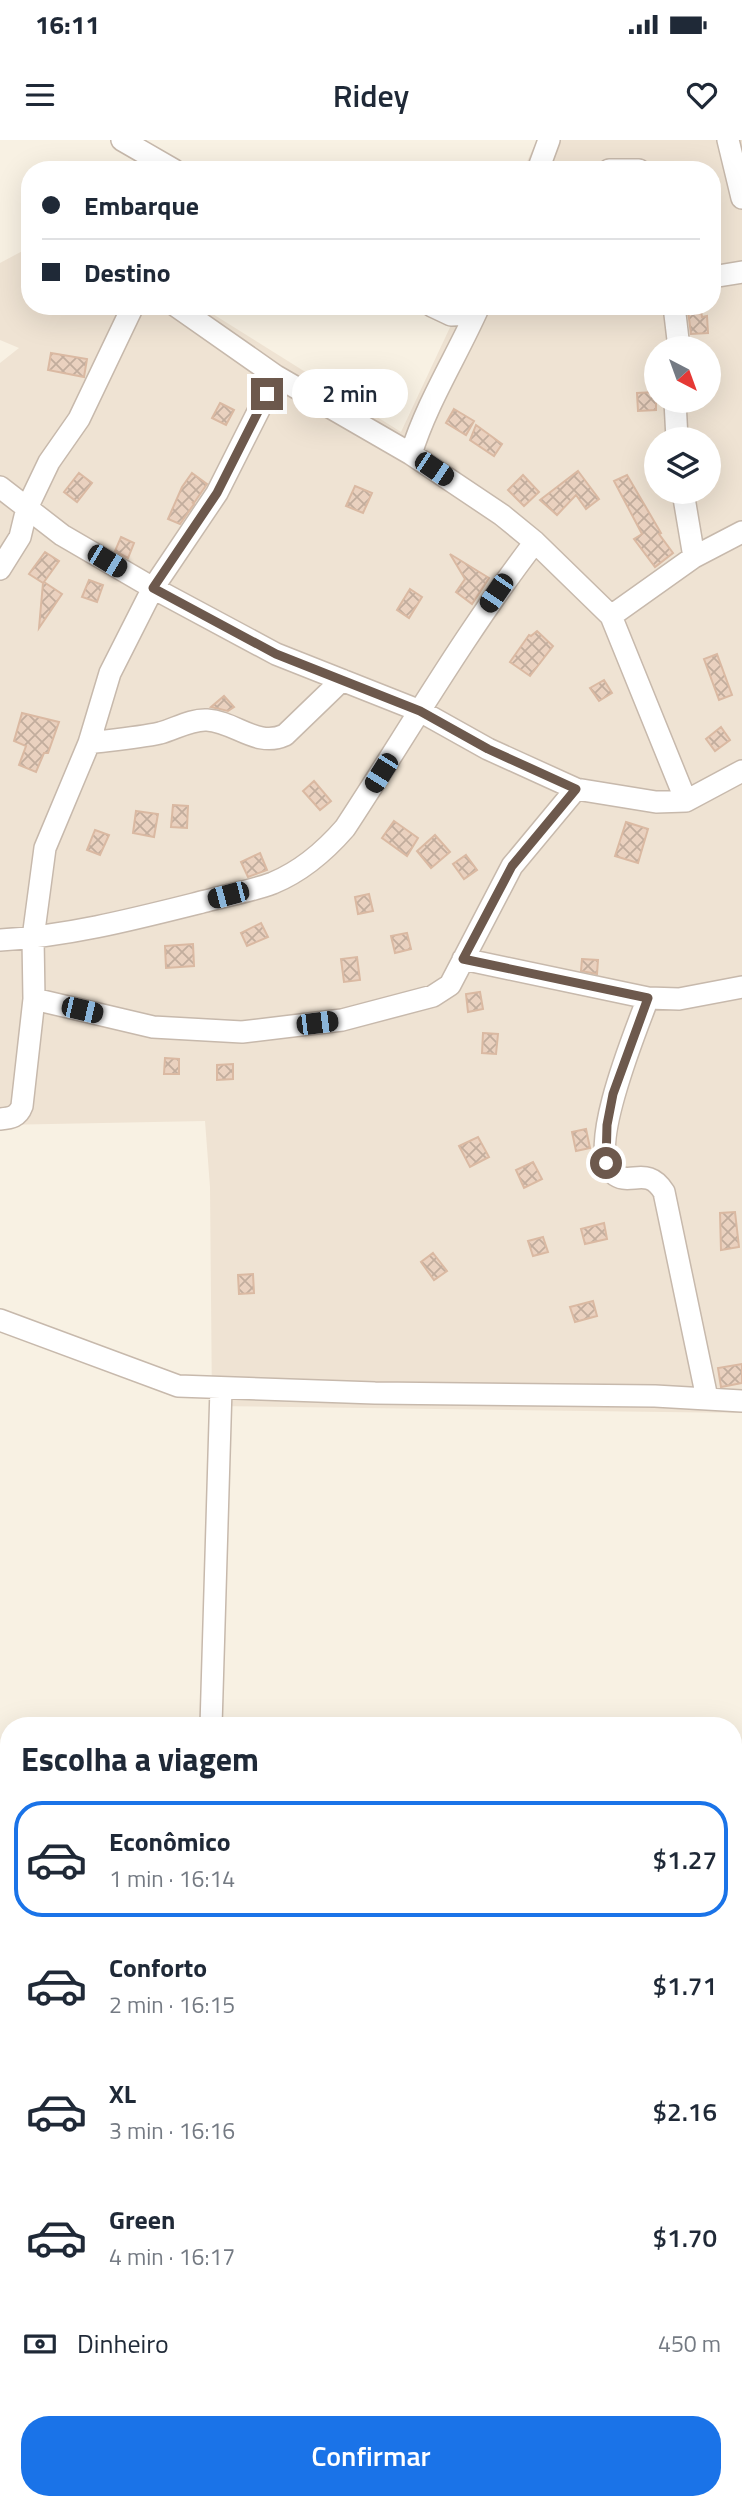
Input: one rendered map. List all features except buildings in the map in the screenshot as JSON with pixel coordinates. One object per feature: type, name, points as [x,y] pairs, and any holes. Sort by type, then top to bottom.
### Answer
[{"type":"street","points":[[122,140],[158,161]]},
{"type":"street","points":[[541,161],[549,140]]},
{"type":"street","points":[[728,140],[742,198]]},
{"type":"street","points":[[721,276],[742,272]]},
{"type":"street","points":[[0,569],[20,537],[27,508],[49,463],[79,419],[129,315]]},
{"type":"street","points":[[189,315],[276,376],[411,454],[502,515],[535,542],[611,616],[686,801]]},
{"type":"street","points":[[445,315],[465,339]]},
{"type":"street","points":[[411,454],[420,425],[475,315]]},
{"type":"street","points":[[675,315],[678,336]]},
{"type":"street","points":[[0,1119],[15,1116],[20,1113],[22,1106],[34,999],[33,938],[45,848],[89,743],[110,673],[153,588],[217,493],[276,376]]},
{"type":"street","points":[[0,487],[62,535],[276,654],[420,711],[488,749],[576,789],[656,802],[686,801],[742,771]]},
{"type":"street","points":[[685,504],[694,557]]},
{"type":"street","points":[[611,616],[694,557],[742,532]]},
{"type":"street","points":[[0,940],[33,938],[137,919],[273,883],[306,865],[345,828],[496,593],[535,542]]},
{"type":"street","points":[[89,743],[159,733],[208,720],[263,740],[275,740],[285,735],[342,680]]},
{"type":"street","points":[[34,999],[153,1027],[242,1032],[342,1020],[433,996],[450,985],[512,866],[576,789]]},
{"type":"street","points":[[463,959],[648,998],[679,999],[742,987]]},
{"type":"street","points":[[648,998],[613,1094],[607,1125],[606,1163],[611,1172],[619,1177],[648,1177],[657,1181],[664,1192],[707,1398]]},
{"type":"street","points":[[0,1320],[178,1386],[742,1401]]},
{"type":"street","points":[[211,1717],[221,1388]]},
{"type":"shaded area","points":[[537,140],[742,140],[742,1413],[212,1406],[210,1187],[205,1121],[0,1125],[0,363],[19,348],[0,340],[0,263],[21,252],[21,315],[214,315],[401,432],[456,315],[721,315],[721,161],[527,161]]},
{"type":"route","points":[[267,394],[217,493],[153,588],[276,654],[420,711],[488,749],[576,789],[512,866],[463,959],[648,998],[613,1094],[607,1125],[606,1163]]}]
